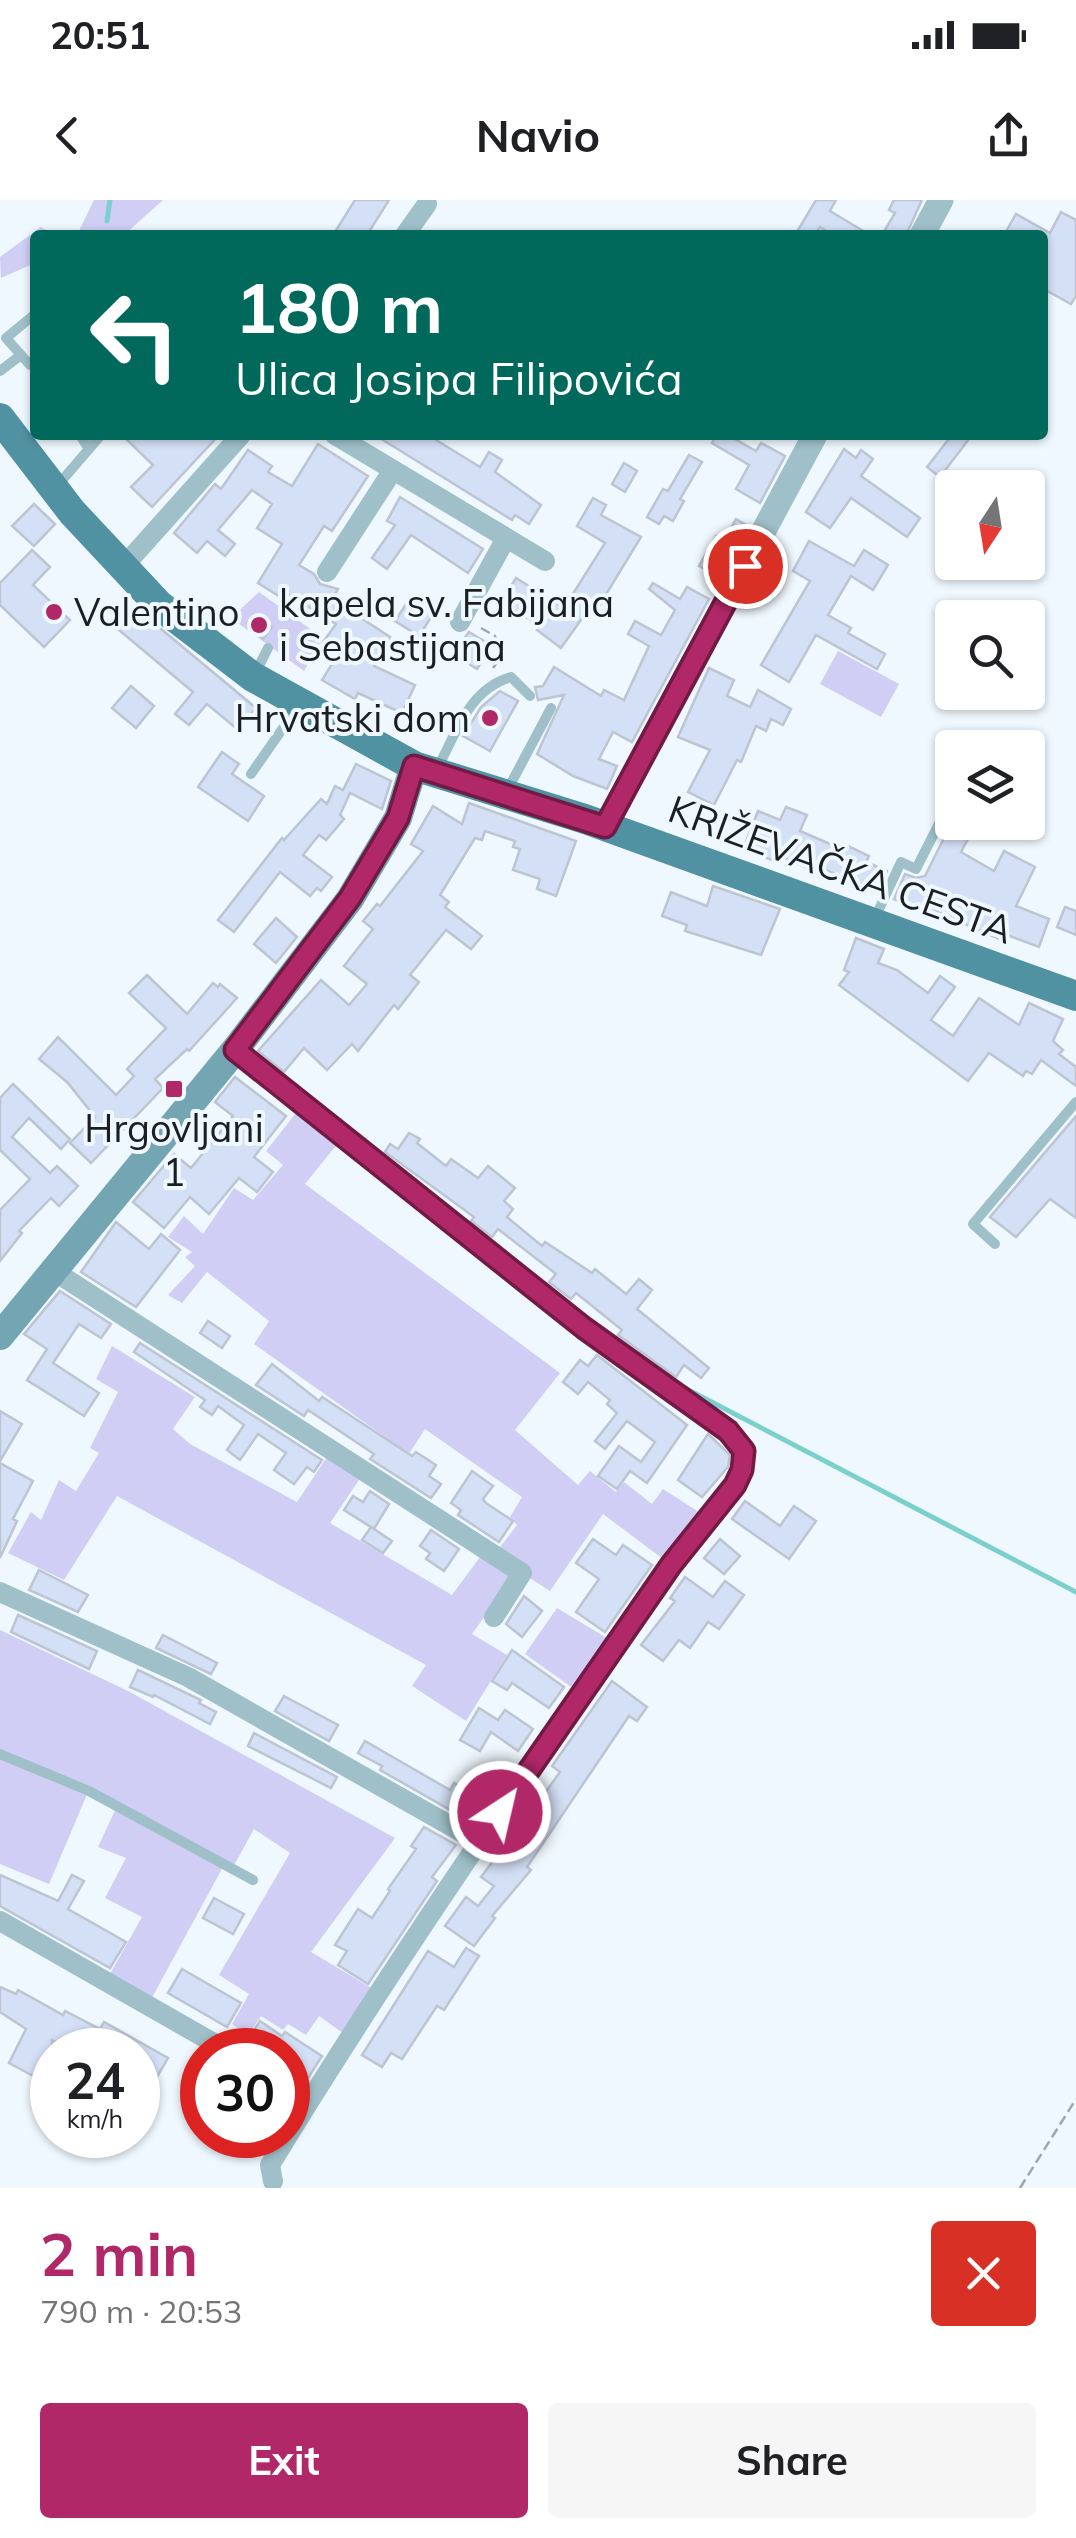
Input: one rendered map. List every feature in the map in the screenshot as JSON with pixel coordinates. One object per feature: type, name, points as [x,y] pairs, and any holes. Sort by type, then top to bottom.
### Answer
[{"type":"main road","name":"KRIŽEVAČKA CESTA","points":[[0,418],[54,490],[159,606],[253,676],[300,703],[425,769],[605,827],[1076,996]]},
{"type":"main road","points":[[0,1336],[235,1050],[350,898],[425,769]]},
{"type":"street","points":[[925,230],[941,200]]},
{"type":"street","points":[[410,230],[428,204]]},
{"type":"street","points":[[123,567],[237,440]]},
{"type":"street","points":[[343,440],[545,561]]},
{"type":"street","points":[[605,827],[812,440]]},
{"type":"street","points":[[327,572],[393,470]]},
{"type":"street","points":[[461,620],[506,538]]},
{"type":"street","points":[[235,1050],[584,1328],[728,1431],[744,1451],[735,1485],[671,1565],[479,1842],[311,2098],[270,2166],[273,2181]]},
{"type":"street","points":[[54,1271],[522,1573],[494,1617]]},
{"type":"street","points":[[0,1592],[188,1678],[479,1842]]},
{"type":"street","points":[[0,1921],[187,2028]]},
{"type":"lane","points":[[30,318],[6,338],[30,364]]},
{"type":"lane","points":[[0,371],[21,355]]},
{"type":"lane","points":[[83,440],[89,449]]},
{"type":"lane","points":[[54,490],[97,440]]},
{"type":"lane","points":[[253,676],[268,648]]},
{"type":"lane","points":[[425,769],[470,704],[492,682],[511,677],[530,696]]},
{"type":"lane","points":[[251,774],[300,703]]},
{"type":"lane","points":[[505,794],[551,708]]},
{"type":"lane","points":[[873,923],[902,862],[916,868],[935,831]]},
{"type":"lane","points":[[996,1244],[973,1224],[1076,1102]]},
{"type":"lane","points":[[0,1754],[89,1792],[254,1880]]},
{"type":"path","points":[[461,620],[494,636],[502,657],[492,670]]},
{"type":"path","points":[[1020,2188],[1076,2099]]},
{"type":"shaded area","points":[[94,200],[163,200],[130,230],[79,230]]},
{"type":"shaded area","points":[[30,235],[30,265],[1,278],[0,257]]},
{"type":"shaded area","points":[[259,592],[323,638],[304,671],[231,618]]},
{"type":"shaded area","points":[[838,651],[899,684],[881,717],[820,684]]},
{"type":"shaded area","points":[[303,1104],[343,1137],[305,1184],[560,1373],[515,1430],[578,1485],[590,1471],[616,1492],[624,1482],[652,1504],[663,1489],[708,1518],[671,1565],[603,1514],[550,1591],[494,1555],[517,1525],[510,1517],[522,1497],[425,1429],[409,1454],[254,1344],[269,1321],[207,1272],[182,1303],[168,1295],[195,1266],[185,1257],[192,1252],[168,1237],[184,1216],[203,1234],[234,1188],[253,1200],[283,1165],[266,1151]]},
{"type":"shaded area","points":[[112,1346],[195,1397],[173,1429],[190,1444],[297,1502],[327,1457],[361,1477],[330,1523],[452,1595],[483,1553],[513,1577],[472,1634],[507,1655],[466,1721],[412,1686],[426,1665],[117,1496],[64,1580],[8,1553],[31,1512],[41,1520],[59,1480],[76,1491],[99,1453],[90,1448],[118,1392],[96,1379]]},
{"type":"shaded area","points":[[557,1608],[617,1644],[581,1694],[525,1654]]},
{"type":"shaded area","points":[[0,1630],[128,1691],[395,1838],[311,1952],[380,1993],[350,2038],[319,2016],[310,2029],[288,2024],[280,2028],[261,2016],[253,2028],[232,2024],[249,1994],[219,1975],[290,1853],[254,1829],[232,1869],[224,1865],[148,2005],[106,1981],[142,1917],[105,1898],[126,1858],[98,1847],[117,1806],[88,1792],[49,1884],[0,1864]]},
{"type":"building","points":[[355,200],[389,200],[370,230],[336,230]]},
{"type":"building","points":[[816,200],[836,200],[830,211],[862,230],[820,227],[798,230]]},
{"type":"building","points":[[894,200],[922,200],[908,230],[885,230],[895,213],[889,210]]},
{"type":"building","points":[[1061,212],[1076,220],[1076,296],[1071,304],[1048,291],[1050,233]]},
{"type":"building","points":[[1016,214],[1045,230],[1007,230]]},
{"type":"building","points":[[127,440],[214,440],[152,507],[131,487],[153,465]]},
{"type":"building","points":[[383,440],[436,440],[480,467],[489,452],[502,460],[495,472],[541,505],[529,524],[515,515],[512,520]]},
{"type":"building","points":[[737,440],[756,451],[761,443],[785,456],[760,503],[736,489],[749,465],[712,443]]},
{"type":"building","points":[[948,440],[968,440],[945,470],[935,470],[935,473],[927,467]]},
{"type":"building","points":[[318,444],[368,476],[332,531],[324,526],[299,565],[314,574],[320,584],[338,589],[332,599],[390,637],[374,666],[415,685],[402,713],[358,693],[355,699],[322,680],[340,651],[323,642],[336,624],[286,593],[282,598],[258,583],[282,544],[257,528],[272,504],[252,490],[218,530],[235,544],[225,556],[207,541],[197,553],[174,533],[215,484],[221,489],[248,450],[272,466],[268,472],[292,486]]},
{"type":"building","points":[[844,449],[856,458],[861,450],[873,459],[861,476],[920,518],[907,537],[851,498],[830,528],[806,512]]},
{"type":"building","points":[[689,455],[702,462],[680,499],[684,501],[673,521],[664,516],[659,524],[647,517]]},
{"type":"building","points":[[624,463],[637,471],[625,492],[612,484]]},
{"type":"building","points":[[400,497],[483,549],[468,573],[411,535],[387,569],[372,558],[395,525],[387,521]]},
{"type":"building","points":[[593,498],[606,505],[601,515],[641,537],[599,606],[593,603],[561,648],[537,630],[540,626],[501,602],[516,578],[564,608],[605,543],[577,526]]},
{"type":"building","points":[[34,504],[55,524],[34,546],[12,526]]},
{"type":"building","points":[[736,519],[748,526],[720,577],[699,566],[716,536],[724,541]]},
{"type":"building","points":[[809,541],[854,566],[864,550],[888,565],[873,590],[851,576],[828,615],[851,628],[848,633],[885,654],[877,669],[816,635],[789,682],[761,665],[810,581],[793,571]]},
{"type":"building","points":[[32,550],[50,567],[33,585],[70,620],[44,647],[0,605],[0,583]]},
{"type":"building","points":[[653,583],[680,599],[687,587],[709,599],[632,742],[613,732],[599,759],[617,766],[607,789],[573,776],[537,754],[564,695],[538,700],[535,687],[543,686],[554,667],[601,696],[604,690],[624,700],[649,646],[628,634],[635,621],[661,635],[675,610],[649,589]]},
{"type":"building","points":[[410,598],[434,613],[419,636],[395,621]]},
{"type":"building","points":[[137,609],[256,708],[237,729],[207,704],[189,725],[175,714],[193,692],[119,630]]},
{"type":"building","name":"kapela sv. Fabijana i Sebastijana","points":[[254,615],[272,627],[263,639],[247,623]]},
{"type":"building","points":[[469,632],[492,646],[477,669],[453,654]]},
{"type":"building","points":[[709,668],[734,680],[727,696],[750,707],[758,690],[791,709],[783,725],[771,719],[766,731],[756,726],[741,762],[737,760],[714,805],[688,792],[710,750],[678,737]]},
{"type":"building","points":[[131,686],[154,706],[136,728],[112,708]]},
{"type":"building","name":"Hrvatski dom","points":[[500,691],[518,701],[490,751],[463,736],[481,707]]},
{"type":"building","points":[[222,752],[239,764],[232,774],[264,796],[248,821],[198,787]]},
{"type":"building","points":[[356,764],[391,781],[382,809],[350,793],[340,815],[344,819],[326,840],[319,835],[303,855],[332,877],[321,891],[317,888],[310,896],[280,872],[234,932],[218,920],[282,838],[321,799],[327,804],[335,786],[343,790]]},
{"type":"building","points":[[469,803],[576,841],[556,896],[537,889],[540,879],[513,870],[520,849],[513,847],[515,841],[485,831],[482,840],[475,838],[440,895],[449,902],[445,907],[482,936],[471,949],[446,930],[410,975],[419,982],[398,1009],[394,1005],[358,1051],[352,1044],[327,1070],[304,1048],[284,1072],[258,1051],[321,980],[349,1005],[367,984],[344,966],[373,929],[363,921],[377,904],[380,906],[423,851],[411,844],[433,806],[462,824]]},
{"type":"building","points":[[786,807],[807,815],[800,831],[844,850],[846,845],[869,856],[866,862],[887,871],[878,891],[823,869],[821,874],[780,856],[777,862],[743,849],[758,811],[780,820]]},
{"type":"building","points":[[943,840],[967,840],[961,852],[994,871],[1004,851],[1035,867],[1016,906],[1049,919],[1039,947],[1002,933],[999,939],[935,911],[933,916],[894,899],[905,874],[925,876]]},
{"type":"building","points":[[713,886],[780,909],[761,955],[685,931],[687,925],[662,916],[671,892],[707,906]]},
{"type":"building","points":[[1065,907],[1076,911],[1076,935],[1057,927]]},
{"type":"building","points":[[276,918],[297,937],[276,963],[254,944]]},
{"type":"building","points":[[856,938],[884,949],[878,963],[897,970],[928,993],[940,976],[955,987],[931,1020],[953,1036],[979,998],[1019,1025],[1029,1003],[1063,1019],[1053,1041],[1063,1050],[1059,1054],[1076,1067],[1076,1086],[1041,1060],[1032,1074],[1026,1071],[1023,1076],[989,1053],[968,1081],[839,985],[849,972],[844,970]]},
{"type":"building","points":[[147,975],[187,1014],[213,983],[237,998],[189,1051],[155,1079],[163,1088],[91,1163],[70,1143],[95,1117],[67,1082],[39,1059],[58,1037],[116,1095],[134,1076],[127,1069],[166,1028],[129,993]]},
{"type":"building","points":[[235,1077],[286,1116],[254,1157],[273,1172],[257,1192],[239,1178],[209,1214],[190,1197],[164,1228],[133,1202],[174,1154],[191,1168],[233,1116],[215,1102]]},
{"type":"building","points":[[13,1084],[70,1139],[61,1149],[29,1118],[12,1137],[50,1173],[57,1166],[78,1186],[59,1206],[51,1198],[19,1231],[22,1233],[0,1261],[0,1210],[30,1179],[0,1150],[0,1098]]},
{"type":"building","points":[[1076,1116],[1076,1218],[1050,1199],[1016,1237],[990,1217]]},
{"type":"building","points":[[409,1133],[446,1166],[451,1159],[478,1178],[488,1166],[515,1188],[504,1201],[513,1209],[507,1217],[542,1246],[545,1242],[592,1273],[595,1269],[626,1294],[639,1279],[652,1290],[637,1309],[709,1368],[701,1378],[684,1365],[676,1377],[618,1335],[622,1330],[576,1293],[571,1299],[549,1282],[556,1274],[498,1229],[492,1237],[471,1221],[474,1217],[385,1152],[390,1144],[398,1149]]},
{"type":"building","points":[[116,1222],[149,1249],[161,1234],[180,1250],[136,1307],[81,1272]]},
{"type":"building","points":[[60,1291],[111,1324],[101,1338],[79,1324],[53,1363],[99,1393],[84,1416],[27,1380],[47,1349],[24,1334]]},
{"type":"building","points":[[208,1321],[230,1336],[222,1348],[200,1333]]},
{"type":"building","points":[[140,1343],[322,1460],[314,1472],[307,1467],[294,1484],[274,1470],[286,1453],[258,1434],[240,1460],[227,1450],[244,1425],[218,1406],[212,1415],[200,1407],[205,1400],[134,1352]]},
{"type":"building","points":[[597,1355],[687,1425],[647,1483],[630,1471],[617,1489],[598,1476],[619,1446],[641,1462],[655,1442],[627,1421],[605,1449],[595,1441],[617,1413],[607,1404],[610,1400],[588,1382],[578,1394],[563,1382],[580,1360],[588,1366]]},
{"type":"building","points":[[272,1364],[319,1401],[322,1397],[412,1456],[416,1452],[436,1465],[429,1476],[441,1484],[431,1498],[370,1459],[374,1454],[308,1410],[304,1416],[256,1385]]},
{"type":"building","points":[[0,1411],[22,1424],[0,1461]]},
{"type":"building","points":[[708,1434],[730,1455],[728,1467],[702,1497],[678,1480]]},
{"type":"building","points":[[0,1463],[33,1481],[13,1519],[17,1521],[0,1558]]},
{"type":"building","points":[[472,1471],[493,1486],[483,1499],[486,1503],[513,1521],[499,1542],[458,1515],[461,1510],[451,1503]]},
{"type":"building","points":[[370,1491],[389,1504],[374,1529],[344,1510],[353,1496],[363,1502]]},
{"type":"building","points":[[745,1501],[780,1526],[794,1506],[816,1521],[789,1559],[732,1519]]},
{"type":"building","points":[[371,1527],[392,1541],[383,1553],[362,1540]]},
{"type":"building","points":[[431,1530],[459,1549],[444,1571],[426,1559],[430,1553],[420,1546]]},
{"type":"building","points":[[593,1539],[616,1555],[623,1545],[652,1565],[605,1632],[576,1612],[599,1579],[576,1563]]},
{"type":"building","points":[[720,1539],[740,1556],[724,1574],[704,1558]]},
{"type":"building","points":[[39,1570],[88,1595],[78,1612],[29,1590]]},
{"type":"building","points":[[685,1577],[713,1597],[725,1581],[744,1595],[719,1629],[708,1622],[690,1648],[679,1640],[663,1661],[641,1645],[675,1601],[670,1598]]},
{"type":"building","points":[[524,1596],[542,1611],[522,1637],[506,1624]]},
{"type":"building","points":[[18,1615],[97,1651],[89,1669],[11,1632]]},
{"type":"building","points":[[163,1635],[217,1663],[211,1674],[156,1648]]},
{"type":"building","points":[[512,1650],[564,1687],[549,1708],[512,1683],[507,1690],[492,1681]]},
{"type":"building","points":[[138,1670],[201,1700],[199,1703],[216,1712],[210,1724],[130,1687]]},
{"type":"building","points":[[612,1681],[647,1707],[637,1721],[629,1716],[527,1867],[531,1870],[492,1916],[495,1918],[474,1946],[445,1926],[466,1897],[478,1906],[494,1886],[481,1877],[512,1836],[508,1833],[529,1804],[534,1808],[560,1772],[552,1766]]},
{"type":"building","points":[[284,1696],[338,1725],[329,1741],[275,1711]]},
{"type":"building","points":[[479,1708],[498,1720],[505,1710],[533,1729],[518,1751],[491,1732],[480,1751],[460,1740]]},
{"type":"building","points":[[254,1733],[337,1777],[331,1788],[248,1746]]},
{"type":"building","points":[[365,1741],[450,1790],[454,1783],[488,1804],[475,1824],[380,1770],[382,1766],[358,1753]]},
{"type":"building","points":[[424,1827],[456,1845],[432,1877],[437,1881],[368,1984],[338,1965],[347,1951],[335,1945],[358,1909],[372,1918],[416,1849],[411,1846]]},
{"type":"building","points":[[0,1875],[58,1901],[72,1875],[84,1881],[68,1909],[126,1942],[110,1968],[0,1906]]},
{"type":"building","points":[[214,1898],[244,1914],[233,1934],[203,1918]]},
{"type":"building","points":[[466,1948],[479,1956],[444,2010],[437,2006],[402,2059],[391,2053],[382,2067],[362,2055],[428,1951],[454,1967]]},
{"type":"building","points":[[182,1969],[241,2003],[227,2027],[168,1993]]},
{"type":"building","points":[[0,1987],[16,1994],[18,1990],[63,2015],[65,2011],[98,2028],[30,2028],[30,2074],[9,2063],[26,2029],[0,2012]]},
{"type":"building","points":[[310,2048],[322,2056],[310,2075]]},
{"type":"building","points":[[160,2054],[168,2058],[160,2072]]},
{"type":"waterway","points":[[107,221],[110,200]]},
{"type":"waterway","points":[[681,1386],[1076,1592]]},
{"type":"place","name":"Valentino","points":[[54,612]]},
{"type":"place","name":"kapela sv. Fabijana i Sebastijana","points":[[259,625]]},
{"type":"place","name":"Hrvatski dom","points":[[490,718]]},
{"type":"place","name":"Hrgovljani 1","points":[[174,1089]]},
{"type":"route","points":[[500,1812],[671,1565],[735,1485],[744,1451],[728,1431],[584,1328],[235,1050],[350,898],[398,818],[414,766],[605,827],[745,566]]}]
